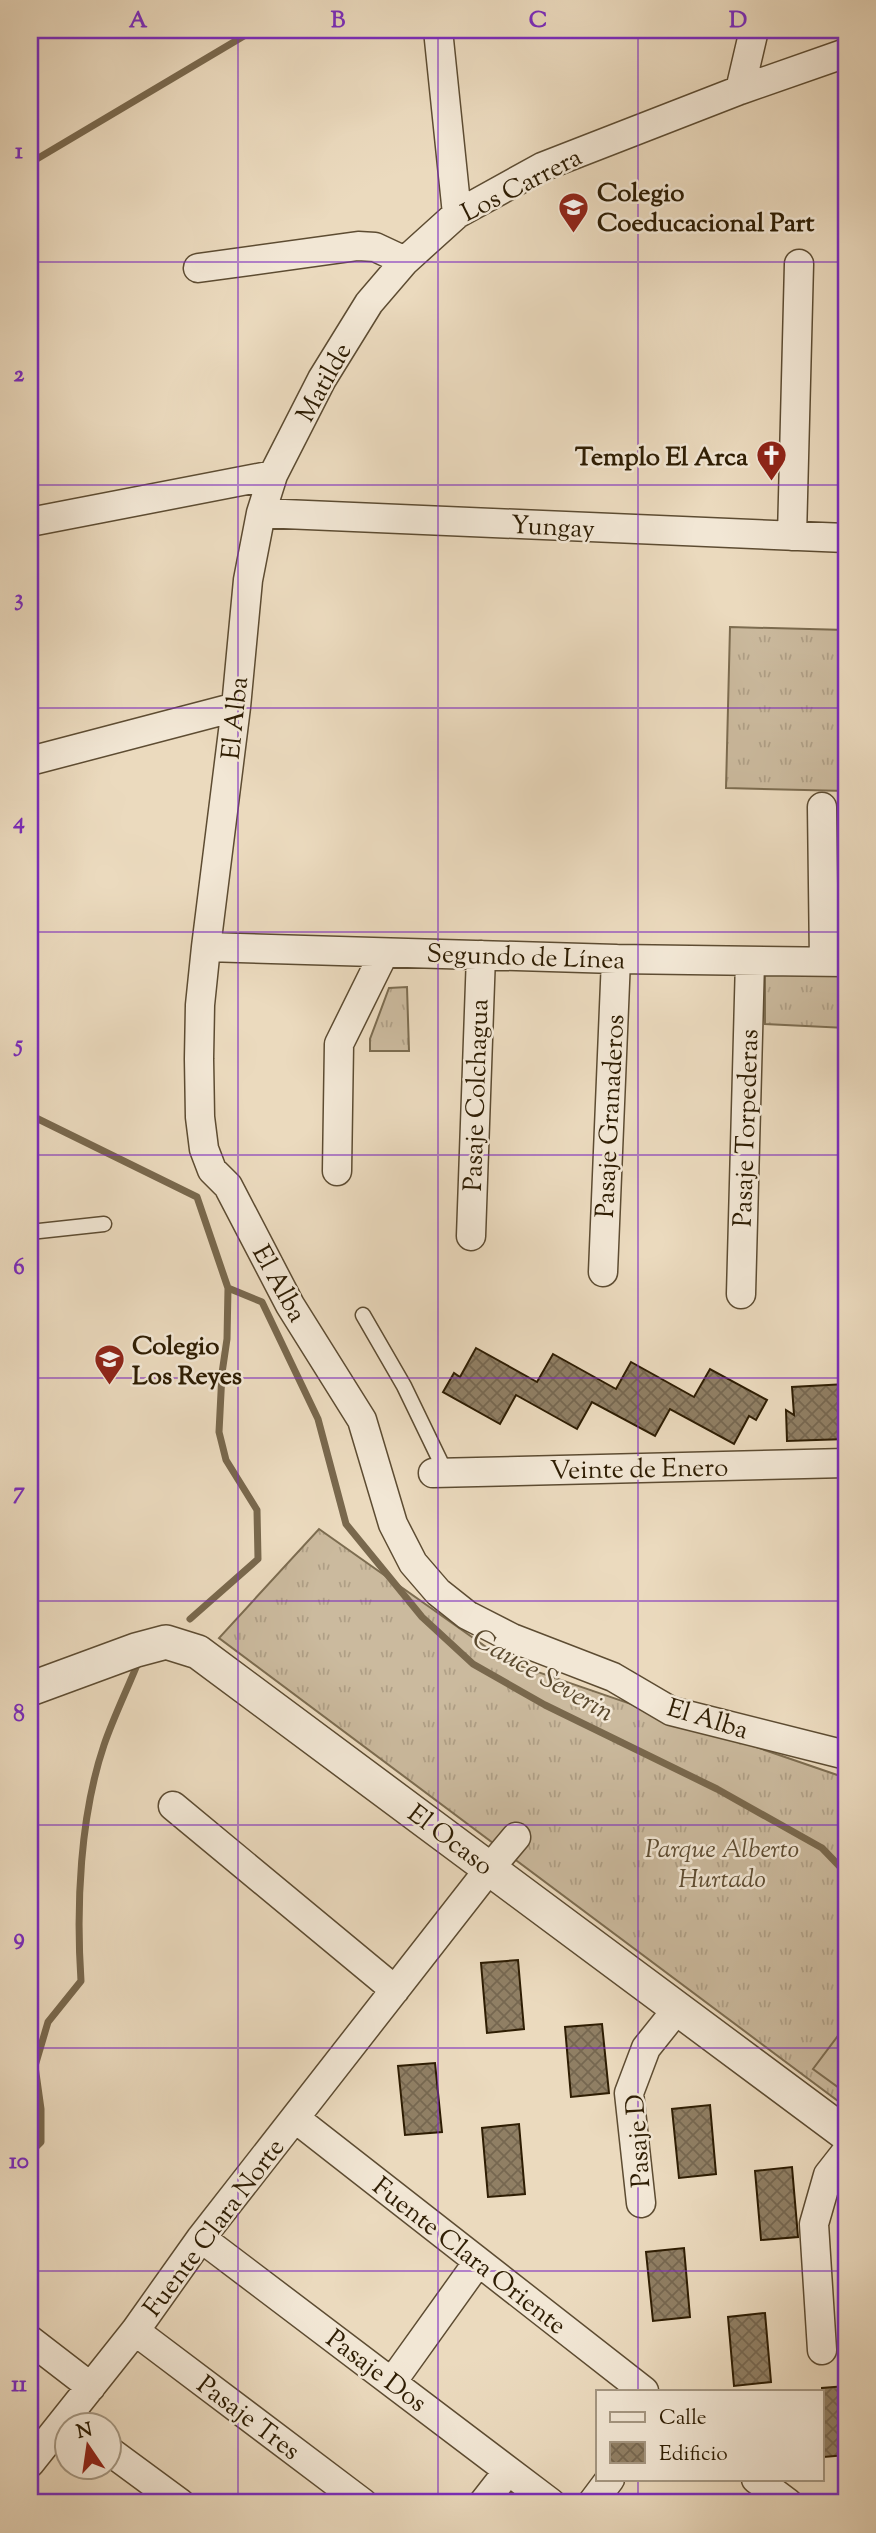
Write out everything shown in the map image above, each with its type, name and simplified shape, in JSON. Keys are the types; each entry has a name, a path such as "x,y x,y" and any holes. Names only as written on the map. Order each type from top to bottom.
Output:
{"street":[{"path":"438,30 457,214"},
{"path":"740,90 754,30"},
{"name":"Los Carrera","path":"405,261 457,214 542,167 846,52"},
{"path":"198,268 358,246 376,247 405,261"},
{"name":"Matilde","path":"261,513 273,474 329,368 369,303 405,261"},
{"path":"792,536 799,264"},
{"path":"30,522 273,474"},
{"name":"Yungay","path":"261,513 846,538"},
{"name":"El Alba","path":"261,513 248,580 236,707 200,1005 200,1117 204,1149 212,1170 228,1186 290,1305 362,1420 393,1524 413,1563 438,1592 467,1615 512,1638 613,1677 671,1711 846,1755"},
{"path":"30,761 236,707"},
{"path":"822,807 835,962"},
{"name":"Segundo de Línea","path":"206,947 616,959 835,962"},
{"path":"337,1171 339,1044 384,953"},
{"name":"Pasaje Colchagua","path":"471,1236 481,955"},
{"name":"Pasaje Granaderos","path":"603,1272 616,959"},
{"name":"Pasaje Torpederas","path":"741,1294 750,961"},
{"name":"Veinte de Enero","path":"439,1473 846,1463"},
{"name":"El Ocaso","path":"30,1689 126,1653 166,1642 198,1652 846,2133"},
{"path":"173,1806 395,1990"},
{"name":"Fuente Clara Norte","path":"77,2410 90,2388 135,2331 201,2238 516,1837"},
{"name":"Pasaje D","path":"641,2203 629,2093 646,2048 678,2008"},
{"name":"Fuente Clara Oriente","path":"296,2119 643,2390"},
{"path":"821,2350 814,2224 828,2175 846,2151"},
{"name":"Pasaje Dos","path":"201,2238 551,2503"},
{"path":"392,2382 478,2262"},
{"name":"Pasaje Tres","path":"135,2331 363,2503"},
{"path":"30,2340 90,2388"},
{"name":"Fuente Clara Norte","path":"30,2463 52,2440"},
{"path":"122,2460 180,2503"},
{"path":"483,2503 508,2471"},
{"path":"592,2503 609,2480"},
{"path":"758,2480 788,2503"}],"lane":[{"path":"30,1232 104,1224"},
{"path":"363,1315 404,1387 439,1473"}],"green space":[{"path":"730,627 846,630 846,791 726,788"},
{"path":"765,972 846,975 846,1028 765,1024"},
{"path":"407,987 409,1051 370,1051 370,1039 389,988"},
{"name":"Parque Alberto Hurtado","path":"319,1529 506,1661 846,1778 846,2107 219,1638"},
{"path":"846,2025 846,2093 813,2069"}],"building":[{"path":"476,1348 537,1382 553,1354 616,1389 631,1362 694,1397 710,1369 767,1400 756,1420 749,1416 734,1444 670,1409 655,1436 592,1402 577,1429 516,1395 500,1424 443,1392 454,1373 460,1377"},
{"path":"846,1384 846,1439 787,1441 786,1410 794,1415 792,1387"},
{"path":"518,1960 524,2029 487,2033 481,1963"},
{"path":"602,2024 609,2093 571,2097 565,2027"},
{"path":"435,2063 442,2132 405,2135 398,2066"},
{"path":"710,2105 716,2174 679,2178 672,2109"},
{"path":"519,2124 525,2194 488,2197 482,2128"},
{"path":"792,2167 798,2237 761,2240 755,2171"},
{"path":"684,2248 690,2317 653,2321 646,2252"},
{"path":"765,2313 771,2382 734,2386 728,2317"},
{"path":"846,2386 846,2455 824,2457 822,2388"}],"waterway":[{"path":"30,163 254,30"},
{"path":"30,1115 197,1197 228,1288 227,1339 219,1432 226,1460 257,1510 258,1559 190,1619"},
{"name":"Cauce Severin","path":"228,1288 262,1302 318,1419 346,1524 422,1617 473,1664 545,1705 717,1789 822,1848 846,1873"},
{"path":"30,2153 41,2142 41,2109 35,2066 48,2022 81,1981 79,1922 82,1862 96,1772 108,1734 139,1660"}],"place":[{"name":"Colegio Coeducacional Part","path":"574,234"},
{"name":"Templo El Arca","path":"771,483"},
{"name":"Colegio Los Reyes","path":"109,1387"}]}
